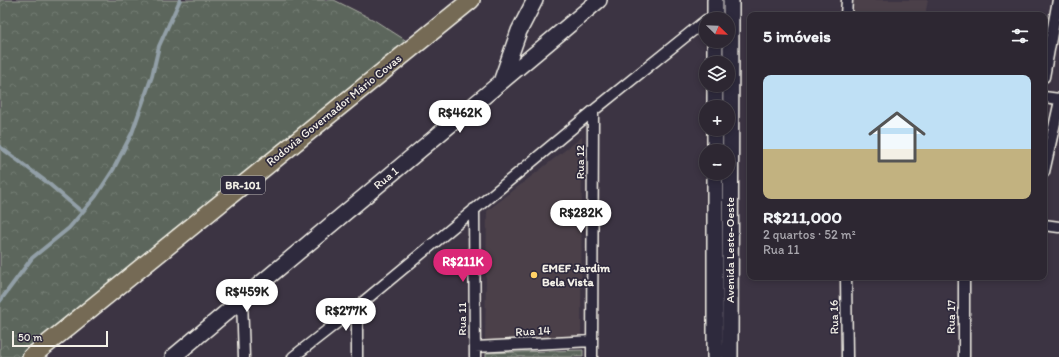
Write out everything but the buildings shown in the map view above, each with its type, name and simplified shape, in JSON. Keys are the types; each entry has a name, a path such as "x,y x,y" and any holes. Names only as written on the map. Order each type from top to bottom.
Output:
{"main road":[{"name":"Rodovia Governador Mário Covas","path":"31,357 470,0"},
{"path":"455,12 476,0"}],"street":[{"path":"500,83 519,31 535,0"},
{"name":"Rua 1","path":"173,357 599,0"},
{"path":"846,12 847,0"},
{"path":"1047,60 1058,0"},
{"path":"717,12 731,6"},
{"name":"Avenida Leste-Oeste","path":"730,357 731,6"},
{"path":"293,357 357,307 699,25"},
{"path":"1047,97 1059,99"},
{"path":"1047,159 1059,105"},
{"name":"Rua 12","path":"592,357 593,111"},
{"name":"Avenida Leste-Oeste","path":"715,180 715,357"},
{"name":"Rua 11","path":"474,209 475,352"},
{"path":"1047,225 1059,227"},
{"name":"Rua 16","path":"846,280 847,357"},
{"name":"Rua 17","path":"964,280 964,357"},
{"path":"242,299 244,357"},
{"path":"357,307 357,357"},
{"name":"Rua 14","path":"475,352 592,341"}],"shaded area":[{"path":"851,0 928,0 926,12 850,12"},
{"name":"EMEF Jardim Bela Vista","path":"582,137 581,340 485,345 487,211"}],"green space":[{"path":"0,0 334,0 374,20 413,45 29,357 0,357"},
{"path":"583,350 583,357 486,357 486,353"}],"waterway":[{"path":"0,301 32,258 69,228 96,196 113,170 132,133 152,76 159,46 180,0"},
{"path":"0,147 48,183 82,212"}],"place":[{"name":"EMEF Jardim Bela Vista","path":"534,275"}]}
